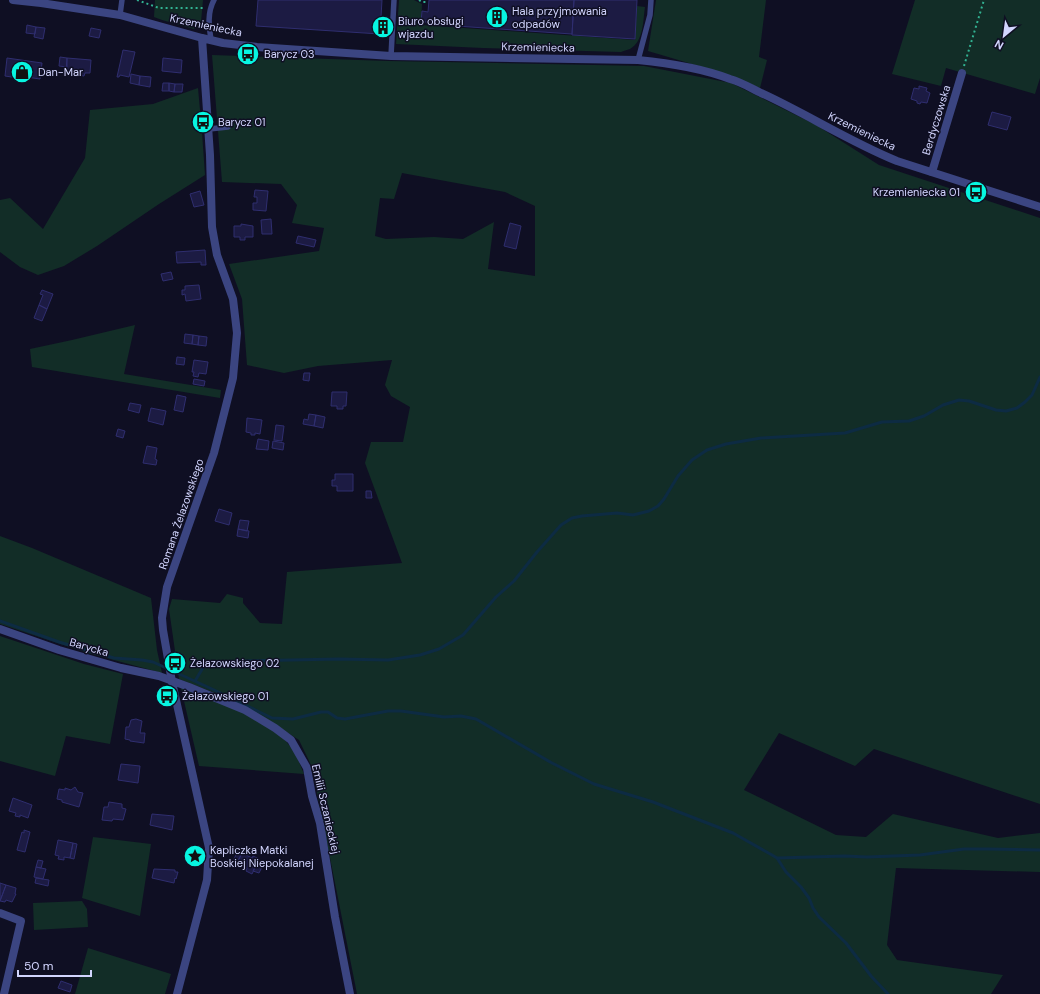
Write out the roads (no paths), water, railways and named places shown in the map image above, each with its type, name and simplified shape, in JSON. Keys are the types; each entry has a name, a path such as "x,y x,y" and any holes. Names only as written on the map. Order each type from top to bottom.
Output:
{"street":[{"name":"Krzemieniecka","path":"13,0 120,15 202,38 257,47 391,56 638,60 661,62 687,67 731,79 784,104 835,132 877,152 932,172 1040,206"},
{"name":"Romana Żelazowskiego","path":"177,994 207,880 209,848 172,679 162,618 167,587 214,453 233,378 237,333 233,299 217,255 212,227 210,155 202,38"},
{"name":"Berdyczowska","path":"932,172 962,73"},
{"name":"Barycka","path":"0,629 59,650 121,668 172,679"},
{"name":"Emilii Sczanieckiej","path":"172,679 245,710 275,728 291,740 308,768 312,796 320,823 335,917 350,994"},
{"path":"0,913 21,921 3,991"}],"lane":[{"path":"120,15 122,0"},
{"path":"211,40 209,21 210,8 214,0"},
{"path":"391,56 394,0"},
{"path":"638,60 650,15 651,0"},
{"path":"208,129 228,127"}],"waterway":[{"path":"195,681 204,666 220,663 339,659 388,660 420,655 439,649 463,635 496,597 514,581 561,525 572,518 582,516 617,513 633,515 649,511 658,506 664,499 678,476 692,460 707,450 726,444 761,438 845,433 882,422 909,421 924,416 943,405 959,400 969,401 996,410 1006,411 1017,408 1025,402 1032,395 1040,377"},
{"path":"0,621 59,642 114,658 153,662 272,718 293,719 321,712 328,712 337,718 345,719 388,711 401,711 444,717 461,716 476,719 552,763 594,784 653,802 733,833 777,858 786,872 801,887 809,898 819,917 846,943 871,976 888,994"},
{"path":"777,858 920,855 964,849 1040,850"}],"place":[{"name":"Hala przyjmowania odpadów","path":"497,17"},
{"name":"Biuro obsługi wjazdu","path":"383,27"},
{"name":"Barycz 03","path":"248,54"},
{"name":"Dan-Mar","path":"22,72"},
{"name":"Barycz 01","path":"203,122"},
{"name":"Krzemieniecka 01","path":"976,192"},
{"name":"Żelazowskiego 02","path":"175,663"},
{"name":"Żelazowskiego 01","path":"167,696"},
{"name":"Kapliczka Matki Boskiej Niepokalanej","path":"195,856"}]}
